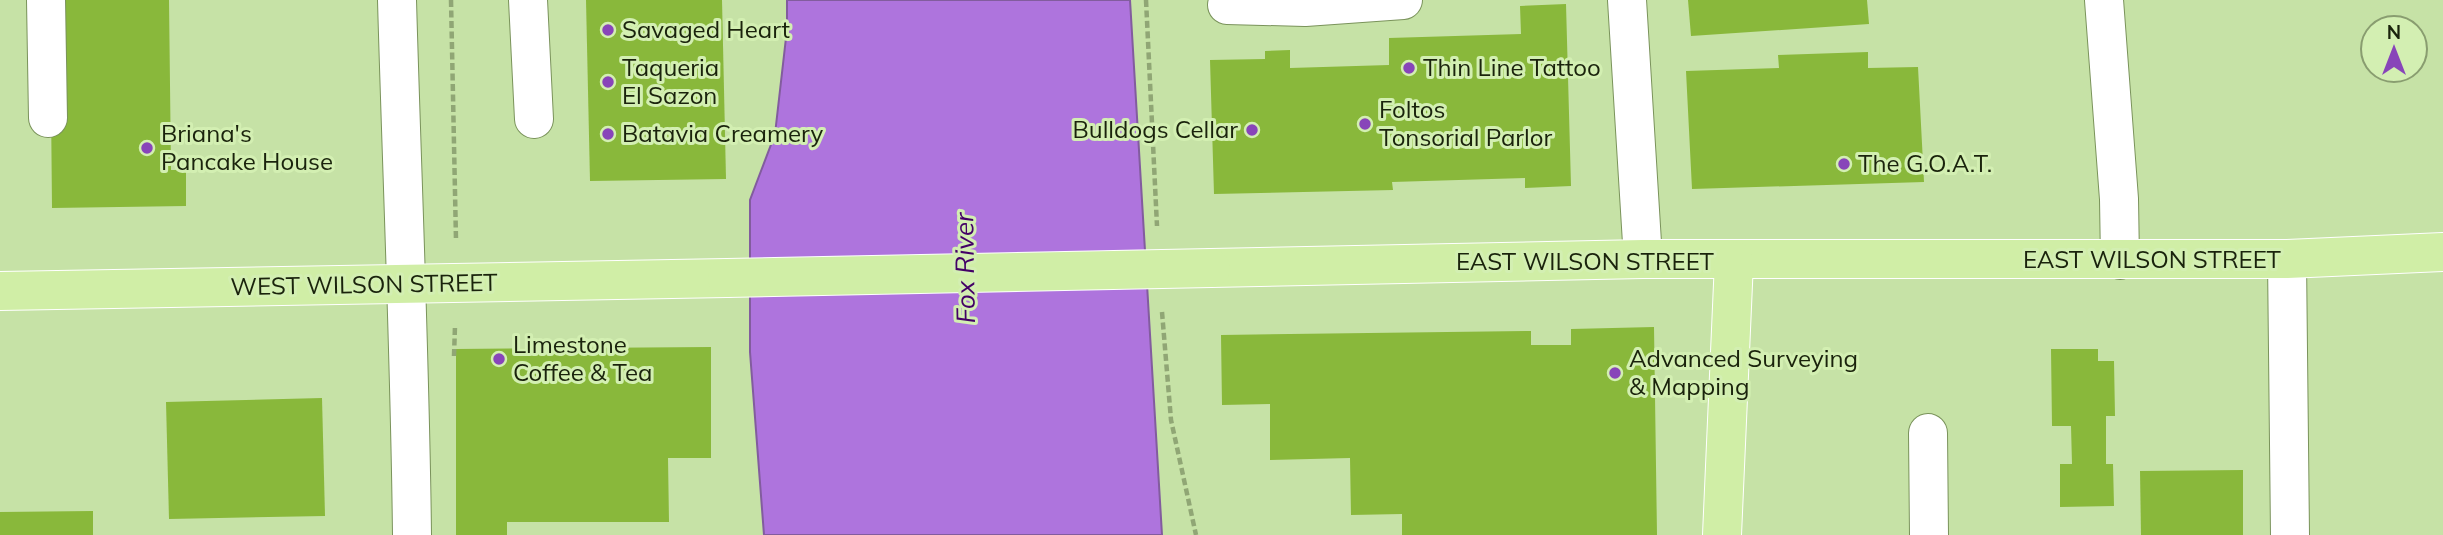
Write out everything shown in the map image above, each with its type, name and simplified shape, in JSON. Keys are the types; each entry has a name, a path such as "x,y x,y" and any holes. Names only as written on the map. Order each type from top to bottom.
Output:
{"main road":[{"name":"EAST WILSON STREET","path":"727,278 1643,259 2287,259 2443,252"},
{"path":"1722,535 1734,261"},
{"name":"WEST WILSON STREET","path":"0,291 727,278"}],"street":[{"path":"46,0 48,118"},
{"path":"397,0 410,347 412,535"},
{"path":"528,0 534,119"},
{"path":"1227,5 1305,7 1402,0"},
{"path":"1627,0 1643,259"},
{"path":"2104,0 2119,199 2120,260"},
{"path":"2287,259 2290,535"},
{"path":"1928,433 1929,535"}],"water":[{"name":"Fox River","path":"787,0 1130,0 1162,535 764,535 750,352 750,200 775,134 787,29"}],"building":[{"path":"50,0 169,0 171,170 186,170 186,206 52,208"},
{"path":"586,0 722,0 726,179 590,181"},
{"path":"1688,0 1867,0 1869,24 1691,36"},
{"path":"1566,4 1571,186 1525,188 1525,178 1392,182 1393,190 1214,194 1210,60 1265,59 1265,51 1290,50 1290,68 1389,65 1389,38 1521,34 1520,6"},
{"path":"1868,52 1868,68 1918,67 1924,182 1692,189 1686,71 1779,68 1778,55"},
{"path":"1654,327 1657,535 1402,535 1402,514 1351,515 1350,458 1270,460 1270,404 1222,405 1221,335 1531,331 1531,345 1571,345 1571,329"},
{"path":"711,347 711,458 668,458 669,522 507,522 507,535 456,535 456,349"},
{"path":"2051,349 2098,349 2098,361 2114,361 2115,416 2106,416 2106,464 2113,464 2114,506 2060,507 2060,464 2072,464 2071,426 2052,426"},
{"path":"322,398 325,516 169,519 166,402"},
{"path":"2243,470 2243,535 2141,535 2140,471"},
{"path":"93,511 93,535 0,535 0,512"}],"place":[{"name":"Savaged Heart","path":"608,30"},
{"name":"Thin Line Tattoo","path":"1409,68"},
{"name":"Taqueria El Sazon","path":"608,82"},
{"name":"Foltos Tonsorial Parlor","path":"1365,124"},
{"name":"Bulldogs Cellar","path":"1252,130"},
{"name":"Batavia Creamery","path":"608,134"},
{"name":"Briana's Pancake House","path":"147,148"},
{"name":"The G.O.A.T.","path":"1844,164"},
{"name":"Limestone Coffee & Tea","path":"499,359"},
{"name":"Advanced Surveying & Mapping","path":"1615,373"}]}
